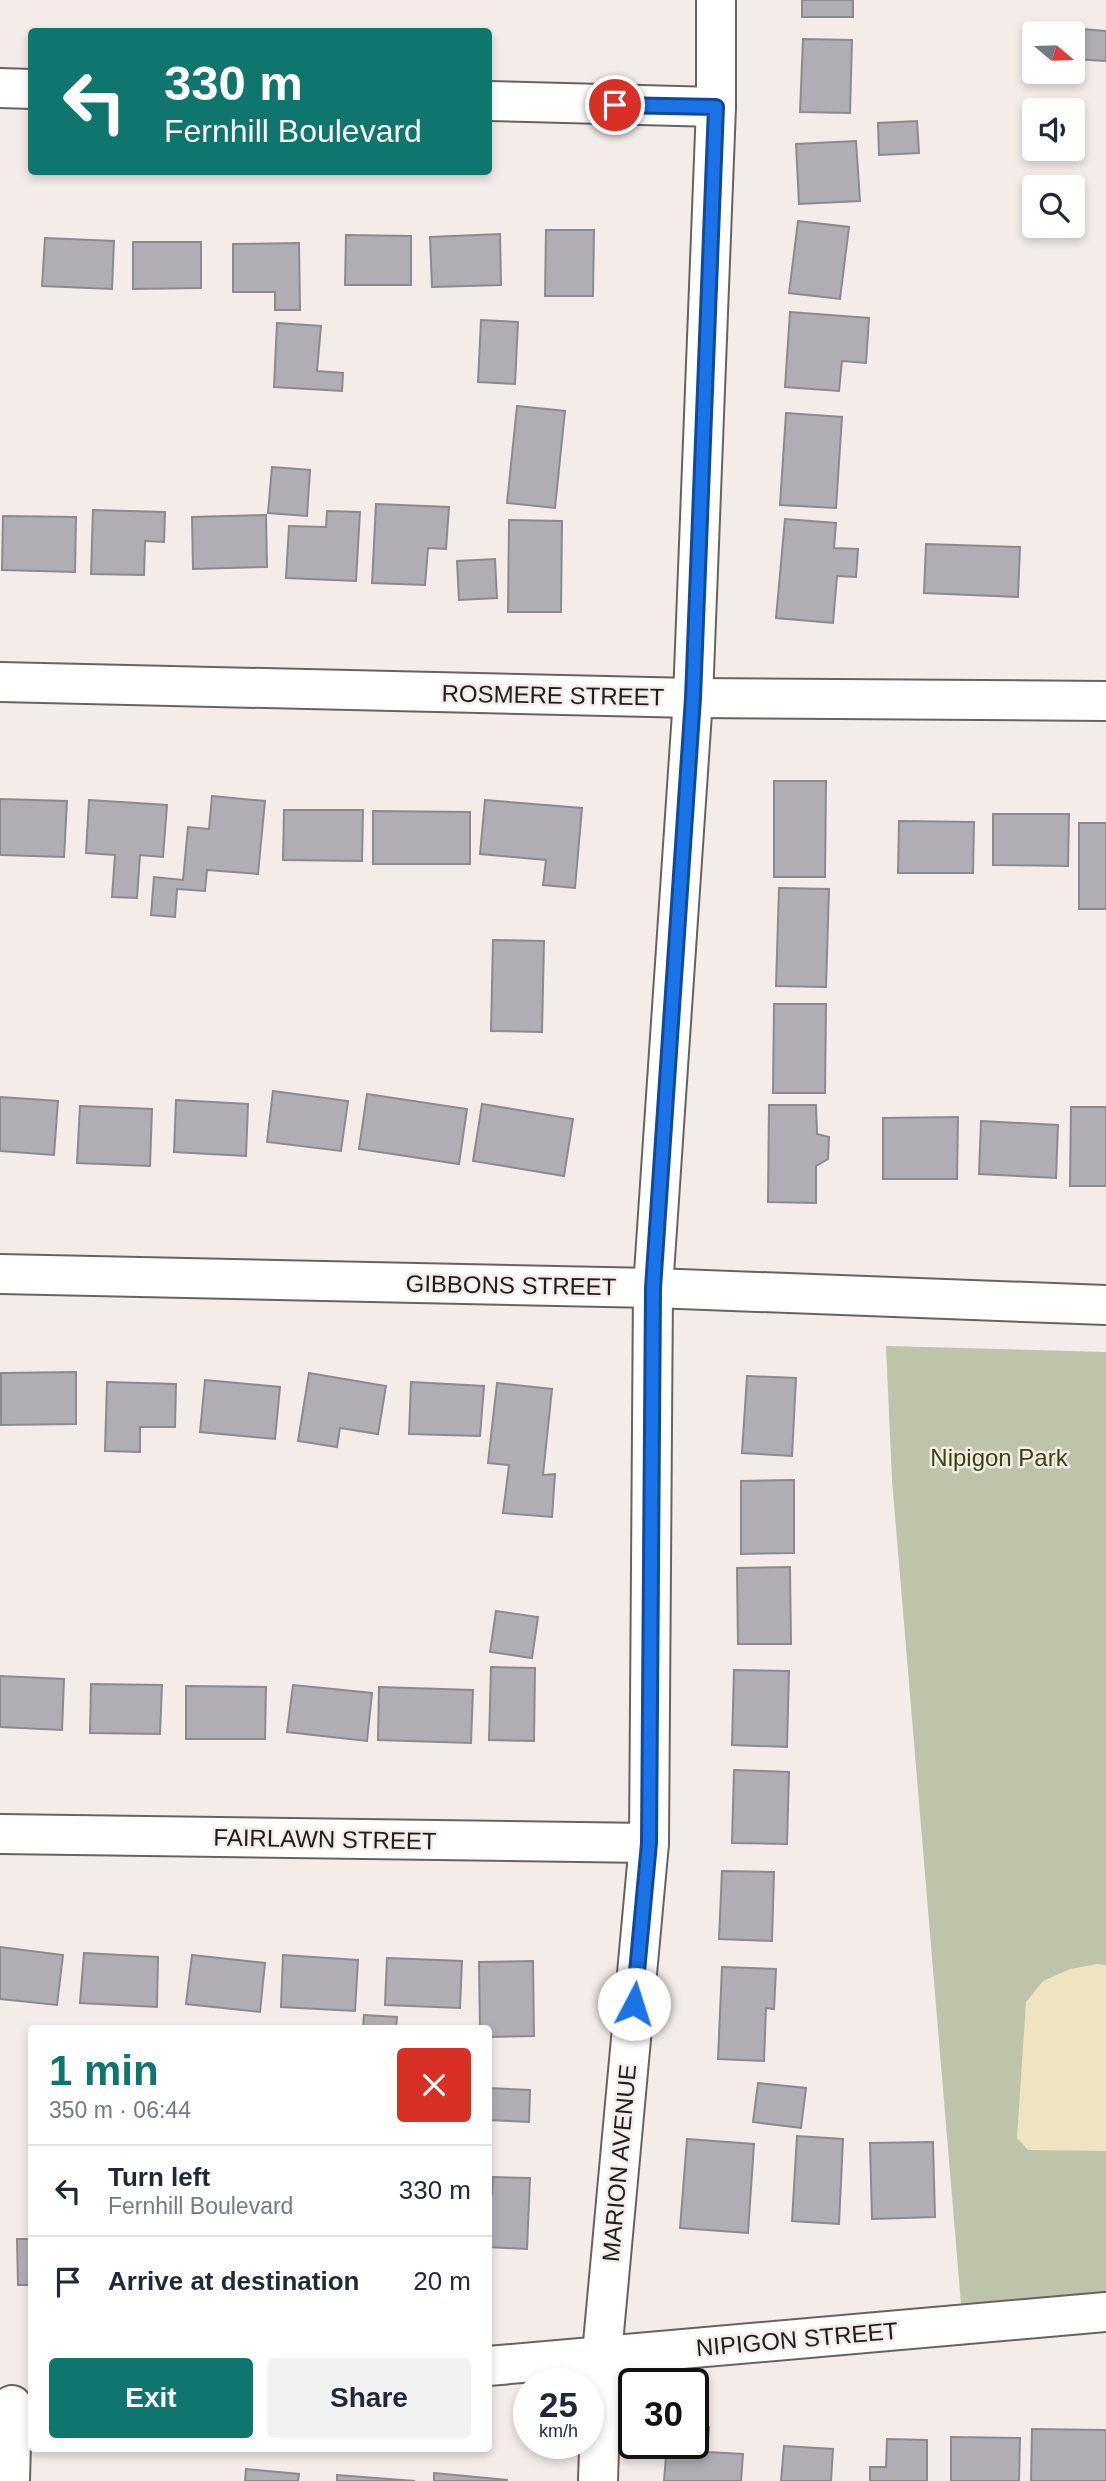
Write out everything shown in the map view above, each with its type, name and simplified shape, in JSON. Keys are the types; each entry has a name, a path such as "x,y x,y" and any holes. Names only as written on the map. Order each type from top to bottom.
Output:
{"street":[{"name":"MARION AVENUE","path":"598,2481 602,2354 649,1843 653,1288 693,698 716,107 716,0"},
{"path":"0,88 28,89"},
{"path":"492,101 716,107"},
{"name":"ROSMERE STREET","path":"0,682 693,698 1106,701"},
{"name":"GIBBONS STREET","path":"0,1274 653,1288 1106,1305"},
{"name":"FAIRLAWN STREET","path":"0,1834 649,1843"},
{"name":"NIPIGON STREET","path":"492,2365 1106,2312"},
{"path":"9,2481 14,2404"}],"green space":[{"name":"Nipigon Park","path":"886,1346 1106,1352 1106,2292 961,2304 892,1480"}],"sand":[{"path":"1106,1965 1106,2151 1028,2150 1017,2138 1026,2002 1043,1981 1070,1969"}],"building":[{"path":"802,0 853,0 853,17 802,17"},
{"path":"1085,29 1106,31 1106,61 1085,60"},
{"path":"803,39 852,40 850,113 800,112"},
{"path":"917,121 919,153 879,155 878,123"},
{"path":"856,141 860,201 799,204 796,144"},
{"path":"798,221 849,227 840,299 789,293"},
{"path":"546,230 594,230 593,296 545,296"},
{"path":"500,234 501,285 432,287 430,237"},
{"path":"346,235 411,236 411,285 345,285"},
{"path":"45,238 114,241 112,289 42,286"},
{"path":"133,242 201,242 201,288 133,289"},
{"path":"299,243 300,310 275,310 275,292 233,292 233,244"},
{"path":"790,312 869,318 866,363 842,361 839,391 785,387"},
{"path":"481,320 518,322 515,384 478,382"},
{"path":"277,323 321,326 317,371 343,373 342,391 274,387"},
{"path":"517,406 565,411 555,508 507,503"},
{"path":"786,413 842,417 836,508 780,505"},
{"path":"272,467 310,470 307,516 268,513"},
{"path":"376,504 449,507 446,549 428,548 425,585 372,583"},
{"path":"93,510 165,512 164,542 145,541 144,575 91,574"},
{"path":"327,511 360,512 356,581 286,578 289,526 326,527"},
{"path":"266,515 267,567 193,569 192,517"},
{"path":"3,516 76,517 75,572 2,570"},
{"path":"785,519 836,523 834,548 858,549 856,577 837,576 833,623 776,618"},
{"path":"509,520 562,521 561,612 508,612"},
{"path":"926,544 1020,547 1018,597 924,593"},
{"path":"495,559 497,598 459,600 457,561"},
{"path":"774,781 826,781 825,877 774,877"},
{"path":"212,796 265,801 258,874 207,870 205,891 177,889 175,917 151,915 154,877 183,880 188,827 209,829"},
{"path":"0,799 67,801 64,857 0,855"},
{"path":"89,800 167,805 163,857 140,855 137,898 112,897 115,855 86,853"},
{"path":"485,800 582,808 575,888 543,885 546,860 480,854"},
{"path":"284,810 363,810 362,861 283,860"},
{"path":"373,811 470,812 470,864 373,864"},
{"path":"993,814 1069,814 1068,866 993,865"},
{"path":"899,821 974,822 973,873 898,873"},
{"path":"1079,823 1106,823 1106,909 1079,909"},
{"path":"779,888 829,889 826,987 776,986"},
{"path":"493,940 544,941 542,1032 491,1031"},
{"path":"774,1004 826,1004 825,1093 773,1093"},
{"path":"273,1091 348,1101 341,1151 267,1142"},
{"path":"367,1094 467,1109 459,1164 359,1149"},
{"path":"0,1097 58,1101 54,1155 0,1151"},
{"path":"176,1100 248,1104 246,1156 174,1152"},
{"path":"482,1104 573,1119 564,1176 473,1161"},
{"path":"769,1105 816,1105 817,1134 829,1137 828,1159 816,1166 816,1203 768,1202"},
{"path":"80,1106 152,1109 150,1166 77,1163"},
{"path":"1071,1107 1106,1107 1106,1186 1070,1186"},
{"path":"958,1117 957,1179 883,1179 883,1118"},
{"path":"981,1121 1058,1125 1056,1178 979,1174"},
{"path":"76,1372 76,1424 1,1425 1,1373"},
{"path":"309,1373 386,1386 378,1434 340,1428 337,1447 298,1441"},
{"path":"747,1376 796,1378 792,1456 742,1453"},
{"path":"205,1380 280,1387 275,1439 200,1432"},
{"path":"107,1382 176,1384 175,1427 140,1427 140,1452 105,1451"},
{"path":"411,1382 484,1386 480,1436 409,1434"},
{"path":"497,1383 552,1389 543,1475 555,1474 552,1517 503,1513 509,1465 488,1463"},
{"path":"794,1480 794,1553 741,1554 741,1481"},
{"path":"790,1567 791,1644 738,1644 737,1568"},
{"path":"496,1611 538,1617 532,1658 490,1652"},
{"path":"491,1667 535,1668 534,1741 489,1740"},
{"path":"734,1670 789,1671 787,1747 732,1745"},
{"path":"0,1676 64,1679 62,1730 0,1727"},
{"path":"91,1684 162,1685 160,1734 90,1733"},
{"path":"293,1685 372,1693 367,1741 287,1732"},
{"path":"186,1686 266,1687 265,1739 186,1739"},
{"path":"379,1687 473,1690 471,1743 378,1740"},
{"path":"734,1770 789,1772 787,1844 732,1843"},
{"path":"722,1871 774,1872 772,1941 719,1939"},
{"path":"0,1947 63,1955 57,2005 0,1999"},
{"path":"84,1953 158,1957 157,2007 80,2003"},
{"path":"192,1955 265,1963 260,2012 186,2004"},
{"path":"283,1955 358,1960 355,2011 281,2007"},
{"path":"387,1958 462,1961 460,2008 385,2005"},
{"path":"533,1961 534,2036 492,2037 492,2025 480,2025 479,1962"},
{"path":"722,1967 776,1969 774,2009 766,2008 764,2061 718,2059"},
{"path":"364,2015 397,2017 396,2025 363,2025"},
{"path":"758,2083 806,2088 801,2128 753,2122"},
{"path":"492,2088 530,2090 529,2122 492,2120"},
{"path":"797,2136 843,2139 839,2224 792,2221"},
{"path":"687,2139 754,2144 748,2233 680,2228"},
{"path":"933,2142 935,2217 872,2219 870,2143"},
{"path":"493,2177 530,2178 527,2249 492,2247"},
{"path":"17,2239 28,2239 28,2285 18,2285"},
{"path":"1032,2429 1106,2430 1106,2481 1031,2481"},
{"path":"951,2437 1020,2438 1019,2481 951,2481"},
{"path":"887,2439 927,2440 927,2481 870,2481 870,2467 886,2467"},
{"path":"784,2446 833,2449 831,2481 781,2481"},
{"path":"709,2452 743,2454 741,2481 664,2481 666,2459 709,2459"},
{"path":"246,2469 299,2474 298,2481 245,2481"},
{"path":"434,2473 507,2480 507,2481 434,2481"},
{"path":"337,2475 415,2481 337,2481"}],"route":[{"path":"615,105 716,107 693,698 653,1288 649,1843 634,2004"}]}
